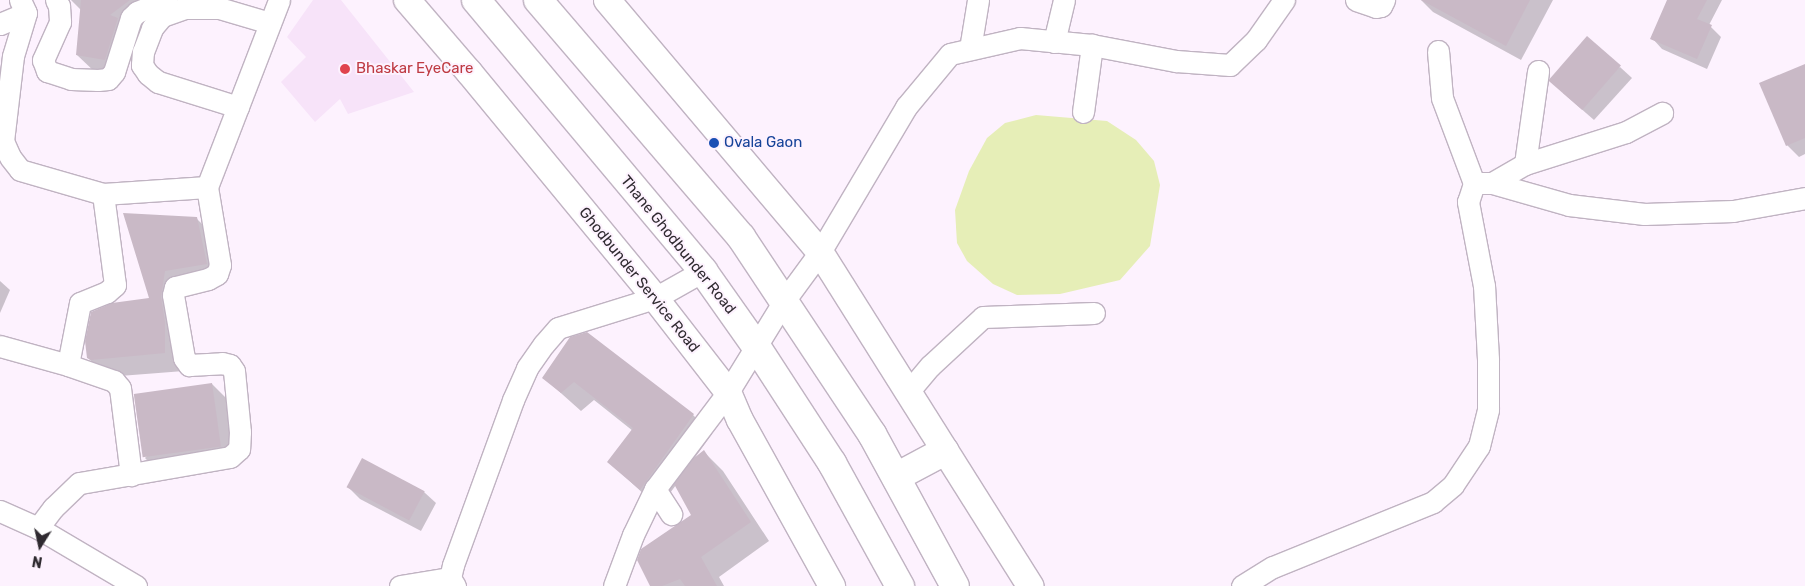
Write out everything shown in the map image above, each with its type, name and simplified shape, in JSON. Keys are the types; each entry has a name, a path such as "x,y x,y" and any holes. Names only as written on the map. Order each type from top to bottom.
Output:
{"main road":[{"name":"Thane Ghodbunder Road","path":"476,0 703,271 756,346 832,463 900,586"},
{"path":"538,0 741,237 872,434 955,586"},
{"path":"896,477 945,452"}],"street":[{"path":"56,0 60,6 60,22 43,60 47,71 71,79 98,80 108,79 114,72 131,18 137,12 167,0"},
{"path":"38,528 54,508 79,483 230,457 239,449 240,432 234,371 230,365 222,363 189,365 184,358 173,296 175,286 208,279 217,274 220,265 207,187 280,0"},
{"name":"Ghodbunder Service Road","path":"407,0 476,80 655,298 728,392 740,420 832,586"},
{"path":"607,0 820,252 1030,586"},
{"path":"970,50 978,0"},
{"path":"1054,42 1064,0"},
{"path":"614,586 633,535 655,489 728,392 784,301 820,252 906,107 950,54 1020,38 1092,45 1176,61 1230,65 1256,40 1284,0"},
{"path":"1356,0 1376,7 1380,6 1384,0"},
{"path":"0,24 23,7"},
{"path":"23,7 13,56 3,141 10,157 20,170 103,194 207,187"},
{"path":"238,107 158,82 148,74 142,65 152,28 162,16 185,8 219,8 270,22"},
{"path":"1083,112 1092,45"},
{"path":"1438,52 1442,98 1483,183"},
{"path":"1525,164 1538,70"},
{"path":"1242,586 1273,567 1433,502 1454,485 1479,446 1488,409 1488,359 1484,286 1468,202 1483,183 1525,164 1626,132 1662,114"},
{"path":"1483,183 1570,205 1644,214 1733,211 1805,198"},
{"path":"68,366 80,303 107,292 115,285 103,194"},
{"path":"400,586 452,582 513,400 533,360 558,328 655,298 703,271"},
{"path":"908,392 930,366 971,325 983,317 1094,314"},
{"path":"0,346 114,381 120,388 131,475"},
{"path":"655,489 671,514"},
{"path":"0,511 38,528 136,586"}],"shaded area":[{"name":"Bhaskar EyeCare","path":"313,0 341,0 414,92 348,114 340,99 315,122 281,82 306,57 287,37"}],"green space":[{"path":"1036,115 1107,121 1136,140 1154,161 1160,185 1150,246 1120,280 1060,294 1017,295 993,284 967,261 957,243 955,210 969,171 987,138 1005,123"}],"building":[{"path":"81,0 130,0 110,15 118,18 105,60 76,55"},
{"path":"1421,0 1530,0 1506,46"},
{"path":"1667,0 1707,0 1697,19 1712,25 1697,59 1650,39"},
{"path":"1587,36 1621,66 1582,110 1548,81"},
{"path":"1805,64 1805,138 1786,146 1759,83"},
{"path":"123,213 197,217 207,264 165,271 161,297 165,322 165,353 91,360 87,358 85,341 91,312 112,303 149,298"},
{"path":"587,332 694,414 640,490 607,462 633,428 574,382 561,393 542,378 570,337"},
{"path":"212,383 221,446 143,457 134,394"},
{"path":"704,450 751,522 701,557 717,586 685,586 680,579 662,586 650,586 637,560 641,549 691,515 674,484 694,458"},
{"path":"362,458 425,491 409,520 347,487"}],"place":[{"name":"Bhaskar EyeCare","path":"345,69"},
{"name":"Ovala Gaon","path":"714,143"}]}
